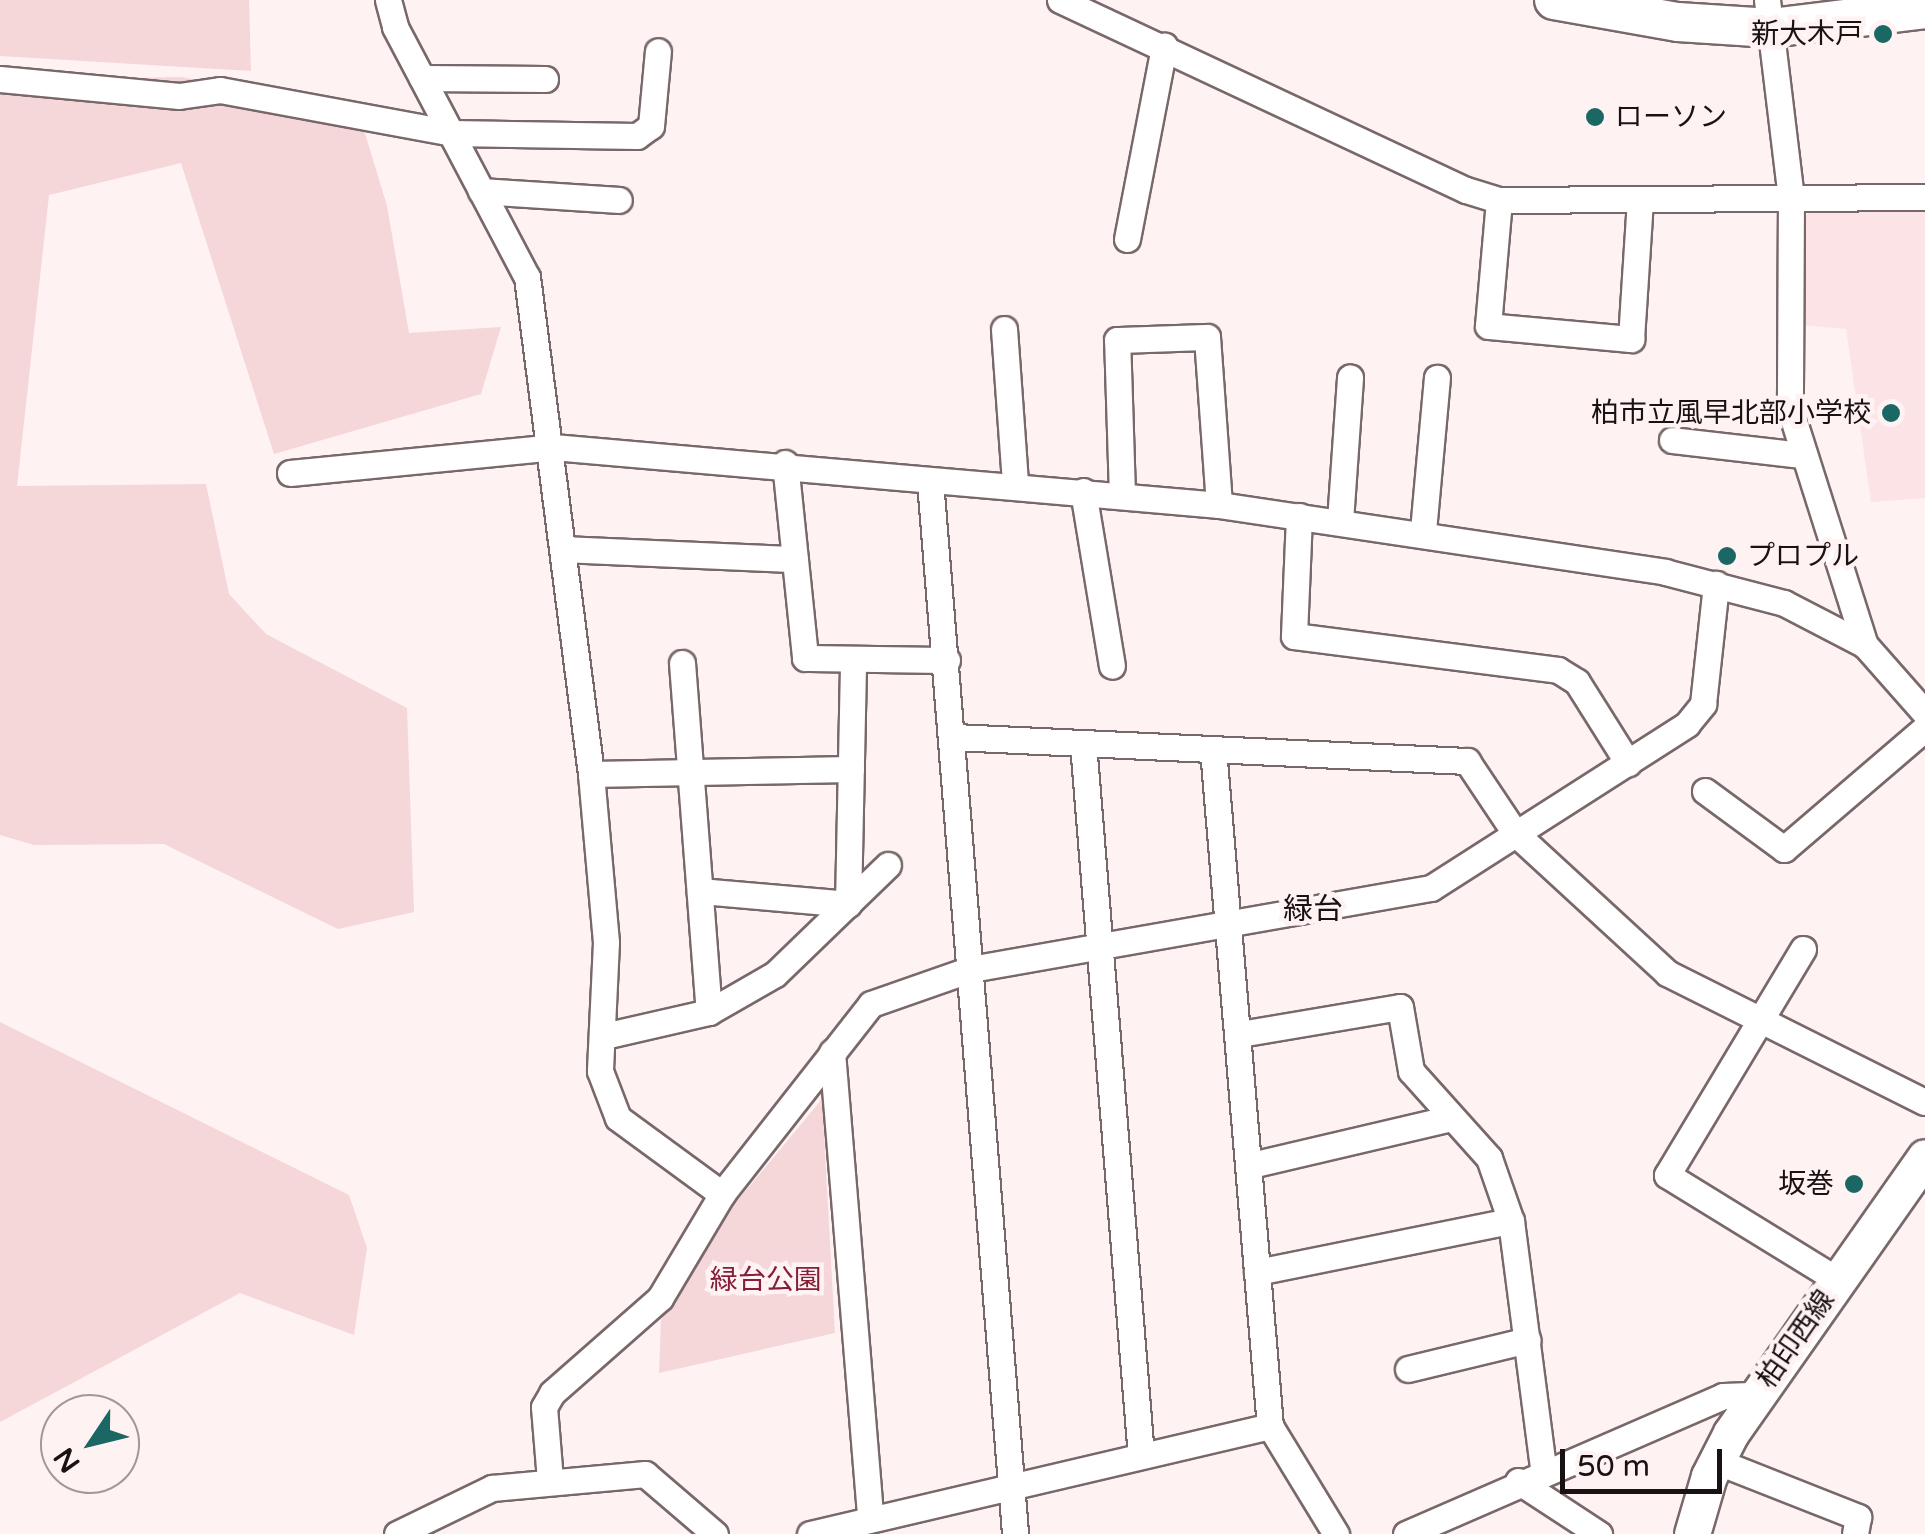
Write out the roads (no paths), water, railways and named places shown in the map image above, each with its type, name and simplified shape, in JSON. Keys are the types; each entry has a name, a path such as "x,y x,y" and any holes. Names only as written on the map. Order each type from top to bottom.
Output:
{"main road":[{"path":"1554,0 1660,19 1925,9"},
{"name":"柏印西線","path":"1692,1534 1716,1461 1757,1395 1925,1156"}],"street":[{"path":"388,0 422,78 527,277 553,446 591,774 606,942 600,1071 618,1118 722,1194"},
{"path":"1060,0 1466,190 1499,200 1925,196"},
{"path":"1769,14 1791,197 1788,370 1802,454 1865,645"},
{"path":"1127,239 1164,46"},
{"path":"0,79 179,96 220,90 451,133 637,136 651,126 658,51"},
{"path":"422,78 546,79"},
{"path":"482,191 619,200"},
{"path":"1499,200 1488,326 1631,339 1640,200"},
{"path":"1004,329 1015,484"},
{"path":"1122,495 1117,340 1208,337 1219,505"},
{"path":"1340,521 1350,378"},
{"path":"1423,531 1437,378"},
{"path":"1672,440 1802,454"},
{"path":"290,473 553,446 785,463 930,481 1015,484 1423,531 1716,584 1784,603 1865,645 1925,713"},
{"path":"785,463 804,658 947,660"},
{"path":"930,481 954,737 1016,1534"},
{"path":"1084,491 1112,666"},
{"path":"1299,516 1294,636 1558,670 1577,682 1628,763"},
{"path":"563,549 794,559"},
{"path":"550,1480 544,1408 552,1393 660,1298 722,1194 871,1004 971,969 1432,888 1687,724 1703,704 1716,584"},
{"path":"848,904 853,658"},
{"path":"682,663 709,1012"},
{"path":"1705,791 1784,849 1925,728"},
{"path":"954,737 1467,761 1515,833 1667,973 1925,1102"},
{"path":"1083,743 1141,1456"},
{"path":"1213,750 1240,1034 1270,1426 1336,1534"},
{"path":"591,774 851,770"},
{"path":"604,1036 709,1012 774,974 888,864"},
{"path":"700,891 848,904"},
{"path":"1802,949 1763,1021 1667,1175 1838,1280"},
{"path":"1240,1034 1400,1008 1410,1070 1490,1158 1510,1221 1543,1469"},
{"path":"832,1052 870,1516"},
{"path":"1250,1165 1452,1118"},
{"path":"1257,1272 1510,1221"},
{"path":"1408,1369 1528,1340"},
{"path":"1406,1534 1543,1469 1723,1396 1757,1395"},
{"path":"810,1534 870,1516 1270,1426"},
{"path":"1716,1461 1858,1517 1855,1534"},
{"path":"398,1534 492,1488 644,1474 714,1534"},
{"path":"1518,1481 1600,1534"}],"place":[{"name":"新大木戸","path":"1883,34"},
{"name":"ローソン","path":"1595,117"},
{"name":"柏市立風早北部小学校","path":"1891,413"},
{"name":"プロプル","path":"1727,556"},
{"name":"坂巻","path":"1854,1184"}],"district":[{"name":"緑台","path":"1313,910"}],"park label":[{"name":"緑台公園","path":"766,1280"}]}
